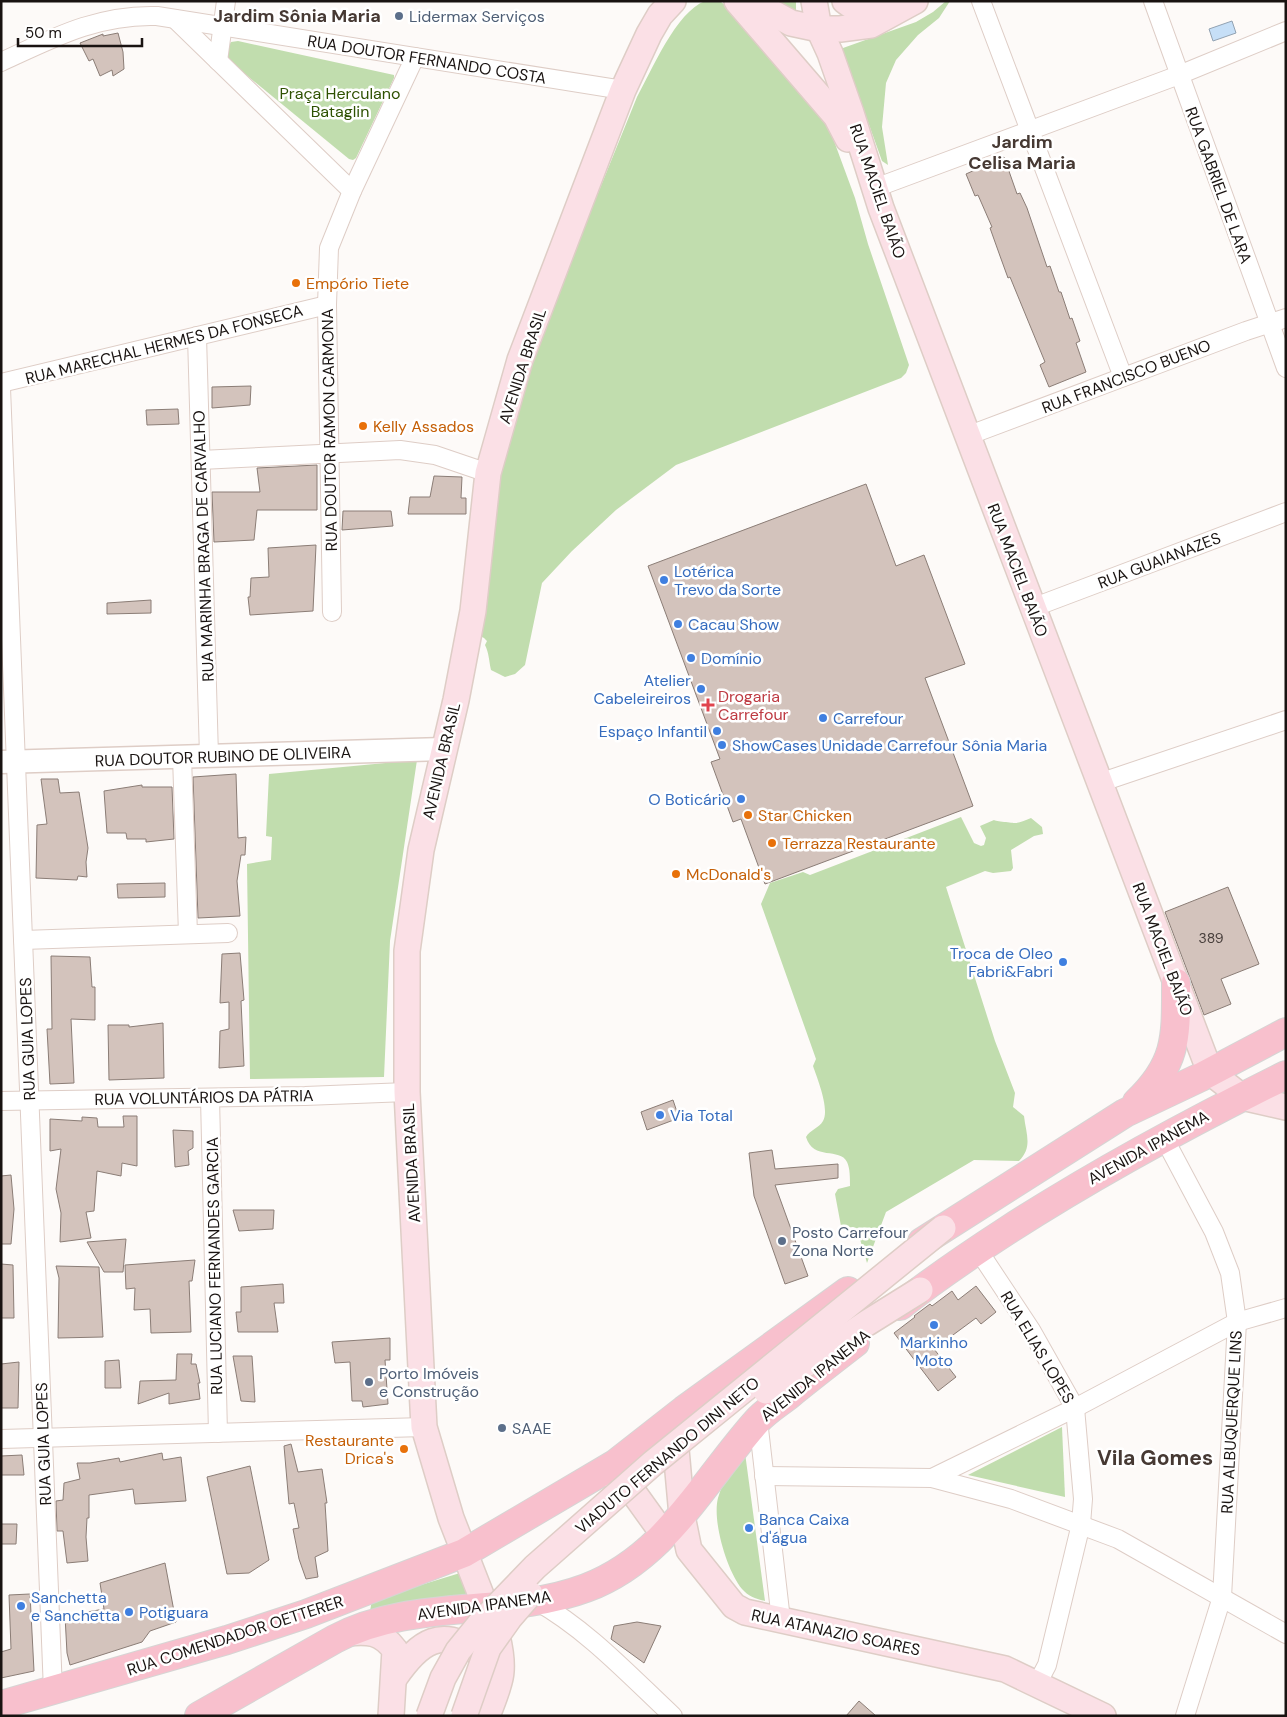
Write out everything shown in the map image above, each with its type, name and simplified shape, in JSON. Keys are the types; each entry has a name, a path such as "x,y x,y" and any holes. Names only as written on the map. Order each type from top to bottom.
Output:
{"main road":[{"name":"AVENIDA BRASIL","path":"487,1716 502,1678 502,1655 497,1636 451,1518 424,1428 407,1092 407,952 421,850 456,700 474,611 488,473 520,360 623,90 649,34 660,15 673,1"},
{"path":"737,1 836,116 875,188"},
{"path":"750,1 791,23 819,28 840,29 871,25 909,5"},
{"name":"RUA MACIEL BAIÃO","path":"814,1 819,28 830,53 875,188 1032,608 1210,1072"},
{"path":"845,1 861,10 876,12 889,12 909,5"},
{"path":"1125,1113 1149,1090 1166,1066 1174,1036 1176,983"},
{"path":"464,1553 615,1464 673,1418 862,1280 943,1228 1125,1113 1210,1072 1286,1032"},
{"path":"1210,1072 1242,1096 1286,1107"},
{"name":"AVENIDA IPANEMA","path":"199,1716 346,1633 406,1616 536,1602 586,1588 622,1570 641,1558 673,1525 758,1420 920,1290 1066,1193 1242,1096 1286,1075"},
{"name":"VIADUTO FERNANDO DINI NETO","path":"429,1716 443,1678 458,1651 479,1625 534,1567 653,1464 943,1228"},
{"name":"VIADUTO FERNANDO DINI NETO","path":"464,1716 488,1648 510,1617 585,1536 668,1466 760,1396 867,1323 920,1290"},
{"name":"RUA ATANAZIO SOARES","path":"673,1418 673,1525"},
{"name":"RUA ATANAZIO SOARES","path":"600,1473 623,1478 673,1525 689,1550 734,1606 745,1612 1005,1669 1103,1716"},
{"path":"451,1518 471,1530 499,1534"},
{"name":"RUA COMENDADOR OETTERER","path":"1,1705 227,1640 306,1614 464,1553"},
{"path":"346,1633 365,1631 374,1633 390,1643 395,1650 391,1716"},
{"path":"394,1677 421,1647 433,1641 444,1638 466,1644 480,1654 491,1670 487,1716"}],"street":[{"path":"218,61 226,1"},
{"path":"981,1 1123,377"},
{"name":"RUA GABRIEL DE LARA","path":"1153,1 1179,75 1277,321 1286,368"},
{"name":"RUA DOUTOR FERNANDO COSTA","path":"1,62 61,34 113,18 136,15 175,19 623,90"},
{"path":"175,19 352,191"},
{"path":"875,188 1031,132 1286,32"},
{"name":"RUA DOUTOR RAMON CARMONA","path":"332,612 327,305 329,248 352,191 415,57"},
{"name":"RUA MARECHAL HERMES DA FONSECA","path":"1,383 327,305"},
{"name":"RUA FRANCISCO BUENO","path":"967,436 1277,321"},
{"name":"RUA MARINHA BRAGA DE CARVALHO","path":"197,336 209,756"},
{"name":"RUA GUIA LOPES","path":"1,388 9,762 23,940 53,1691"},
{"path":"200,460 400,450 435,455 488,473"},
{"name":"RUA GUAIANAZES","path":"1032,608 1286,512"},
{"path":"1099,783 1286,720"},
{"name":"RUA DOUTOR RUBINO DE OLIVEIRA","path":"9,762 444,749"},
{"path":"182,757 188,934"},
{"path":"23,940 228,932"},
{"name":"RUA VOLUNTÁRIOS DA PÁTRIA","path":"1,1101 210,1098 407,1092"},
{"name":"RUA LUCIANO FERNANDES GARCIA","path":"210,1098 218,1433"},
{"name":"RUA ALBUQUERQUE LINS","path":"1164,1138 1214,1232 1230,1273 1236,1322 1222,1597 1185,1716"},
{"name":"RUA ELIAS LOPES","path":"978,1250 1031,1330 1076,1408 1083,1499 1081,1524 1047,1665 1037,1684"},
{"path":"932,1478 1076,1408 1236,1322 1286,1308"},
{"path":"758,1420 781,1620"},
{"path":"1,1439 424,1428"},
{"path":"764,1476 932,1478 1011,1499 1118,1539 1286,1634"},
{"path":"536,1602 558,1615 589,1639 674,1716"}],"green space":[{"path":"705,1 721,2 734,12 827,122 855,198 868,244 909,365 906,373 901,378 676,465 616,510 572,551 542,583 525,665 515,674 505,677 491,670 485,645 487,641 478,635 499,480 532,356 637,97 657,58 675,29 694,7"},
{"path":"768,1 796,1 796,11"},
{"path":"946,1 950,1 939,18 918,35 896,60 886,83 882,127 888,165 882,161 843,48 916,22 933,12"},
{"name":"Praça Herculano Bataglin","path":"238,41 394,75 356,158 353,160 349,159 228,60 227,53 231,42"},
{"path":"417,760 390,941 384,1077 250,1079 247,864 271,860 272,837 266,836 269,774"},
{"path":"961,817 974,843 981,846 984,845 986,838 980,826 994,820 1015,823 1031,818 1042,827 1043,834 1034,836 1011,850 1013,868 1011,871 993,873 985,871 946,887 995,1041 1015,1093 1013,1107 1024,1116 1027,1134 1026,1151 1019,1161 974,1160 886,1212 867,1263 857,1229 853,1227 842,1228 841,1226 835,1194 838,1189 850,1186 847,1162 839,1155 820,1152 814,1149 806,1137 823,1121 825,1116 824,1101 813,1066 816,1059 761,904 770,883 803,872 810,875"},
{"path":"1062,1427 1065,1497 968,1475"},
{"path":"745,1453 765,1601 747,1594 736,1581 722,1545 717,1519 720,1491 729,1474"},
{"path":"460,1573 470,1594 370,1611 372,1600"}],"water":[{"path":"1232,21 1236,33 1213,41 1209,29"}],"building":[{"path":"118,33 123,52 124,69 113,76 112,70 100,76 93,59 89,61 80,43 103,34 103,36"},
{"path":"1004,157 1017,194 1020,193 1027,208 1047,267 1050,266 1080,341 1076,343 1086,372 1049,387 1040,365 1045,362 1010,277 1008,278 990,228 992,227 978,195 975,196 966,174"},
{"path":"251,386 250,405 212,408 212,387"},
{"path":"178,409 179,424 147,425 146,410"},
{"path":"317,465 317,510 257,510 254,540 214,542 212,492 260,492 257,468"},
{"path":"434,476 462,477 461,498 466,498 466,514 408,514 410,497 430,497"},
{"name":"Carrefour","path":"866,484 896,566 924,555 965,664 925,678 973,806 765,884 741,819 733,822 711,762 720,759 648,566"},
{"path":"343,511 391,511 393,526 342,530"},
{"path":"316,545 313,611 250,615 248,597 250,597 251,578 269,577 268,548"},
{"path":"151,600 151,613 107,614 107,603"},
{"path":"236,774 238,838 246,837 245,855 241,855 237,881 240,916 198,918 193,777"},
{"path":"41,779 58,779 60,793 79,792 88,848 86,862 87,877 78,876 77,880 36,878 37,825 47,824"},
{"path":"142,785 142,787 172,787 174,839 146,842 146,839 127,839 126,833 107,833 104,791"},
{"path":"165,883 165,897 118,898 117,884"},
{"path":"1228,887 1259,964 1221,979 1231,1004 1204,1015 1165,912"},
{"path":"240,953 244,1000 241,1001 244,1066 219,1068 220,1031 229,1029 229,1002 220,1003 222,954"},
{"path":"51,956 90,957 92,987 95,987 95,1020 71,1019 74,1083 50,1084 47,1029 52,1029"},
{"path":"163,1023 164,1078 109,1080 108,1025 129,1025 129,1027"},
{"name":"Via Total","path":"673,1100 679,1118 647,1130 641,1112"},
{"path":"123,1116 137,1116 137,1166 122,1163 121,1176 97,1171 94,1211 86,1212 91,1238 60,1242 61,1213 56,1189 61,1149 50,1151 50,1119 82,1121 82,1117 97,1118 98,1127 124,1127"},
{"path":"173,1130 193,1131 193,1148 188,1151 189,1165 175,1167"},
{"path":"772,1150 775,1169 838,1164 838,1178 775,1185 808,1276 785,1284 754,1196 749,1153"},
{"path":"11,1175 14,1209 11,1244 1,1244 1,1176"},
{"path":"233,1210 274,1210 273,1229 239,1231"},
{"path":"126,1239 123,1272 104,1272 87,1242"},
{"path":"195,1260 192,1281 189,1281 191,1332 151,1333 150,1309 134,1310 135,1288 126,1289 125,1265"},
{"path":"1,1264 13,1265 14,1318 1,1318"},
{"path":"56,1266 99,1267 103,1337 58,1338 59,1278"},
{"path":"283,1284 284,1303 274,1303 278,1332 238,1332 236,1312 241,1312 241,1287"},
{"path":"976,1286 996,1312 981,1324 976,1318 934,1349 956,1377 938,1391 894,1333 930,1304 932,1306 952,1291 958,1300"},
{"path":"390,1338 390,1360 385,1360 388,1404 363,1407 362,1401 352,1401 350,1362 335,1363 332,1342"},
{"path":"177,1354 192,1354 191,1364 196,1364 200,1383 198,1383 200,1399 169,1404 169,1393 138,1404 140,1381 176,1380"},
{"path":"233,1356 252,1356 255,1402 241,1401"},
{"path":"119,1360 121,1388 105,1388 105,1361"},
{"path":"19,1362 18,1408 1,1408 1,1364"},
{"path":"291,1444 298,1472 322,1469 327,1503 325,1503 328,1551 315,1557 318,1577 306,1579 299,1559 293,1529 299,1528 294,1503 289,1504 284,1446"},
{"path":"162,1453 163,1460 181,1457 186,1501 135,1504 133,1489 89,1495 89,1518 87,1518 86,1537 88,1561 67,1563 63,1531 57,1531 56,1501 63,1500 64,1483 80,1479 77,1463 90,1463 119,1458 120,1462"},
{"path":"22,1455 24,1475 1,1475 1,1456"},
{"path":"250,1466 269,1560 249,1573 227,1574 207,1477"},
{"path":"1,1524 17,1524 16,1544 1,1544"},
{"name":"Potiguara","path":"165,1563 176,1622 150,1631 142,1642 70,1665 67,1653 65,1616 104,1609 100,1583"},
{"path":"30,1594 34,1671 1,1678 1,1652 11,1649 9,1595"},
{"path":"637,1622 661,1626 644,1663 611,1639 614,1626"},
{"path":"859,1701 876,1716 846,1716"}],"place":[{"name":"Lidermax Serviços","path":"399,16"},
{"name":"Empório Tiete","path":"296,283"},
{"name":"Kelly Assados","path":"363,426"},
{"name":"Lotérica Trevo da Sorte","path":"664,580"},
{"name":"Cacau Show","path":"678,624"},
{"name":"Domínio","path":"691,658"},
{"name":"Atelier Cabeleireiros","path":"701,689"},
{"name":"Drogaria Carrefour","path":"708,705"},
{"name":"Carrefour","path":"823,718"},
{"name":"Espaço Infantil","path":"717,731"},
{"name":"ShowCases Unidade Carrefour Sônia Maria","path":"722,745"},
{"name":"O Boticário","path":"741,799"},
{"name":"Star Chicken","path":"748,815"},
{"name":"Terrazza Restaurante","path":"772,843"},
{"name":"McDonald's","path":"676,874"},
{"name":"Troca de Oleo Fabri&Fabri","path":"1063,962"},
{"name":"Via Total","path":"660,1115"},
{"name":"Posto Carrefour Zona Norte","path":"782,1241"},
{"name":"Markinho Moto","path":"934,1325"},
{"name":"Porto Imóveis e Construção","path":"369,1382"},
{"name":"SAAE","path":"502,1428"},
{"name":"Restaurante Drica's","path":"404,1449"},
{"name":"Banca Caixa d'água","path":"749,1528"},
{"name":"Sanchetta e Sanchetta","path":"21,1606"},
{"name":"Potiguara","path":"129,1612"}],"district":[{"name":"Jardim Sônia Maria","path":"297,16"},
{"name":"Jardim Celisa Maria","path":"1022,152"},
{"name":"Vila Gomes","path":"1155,1458"}]}
